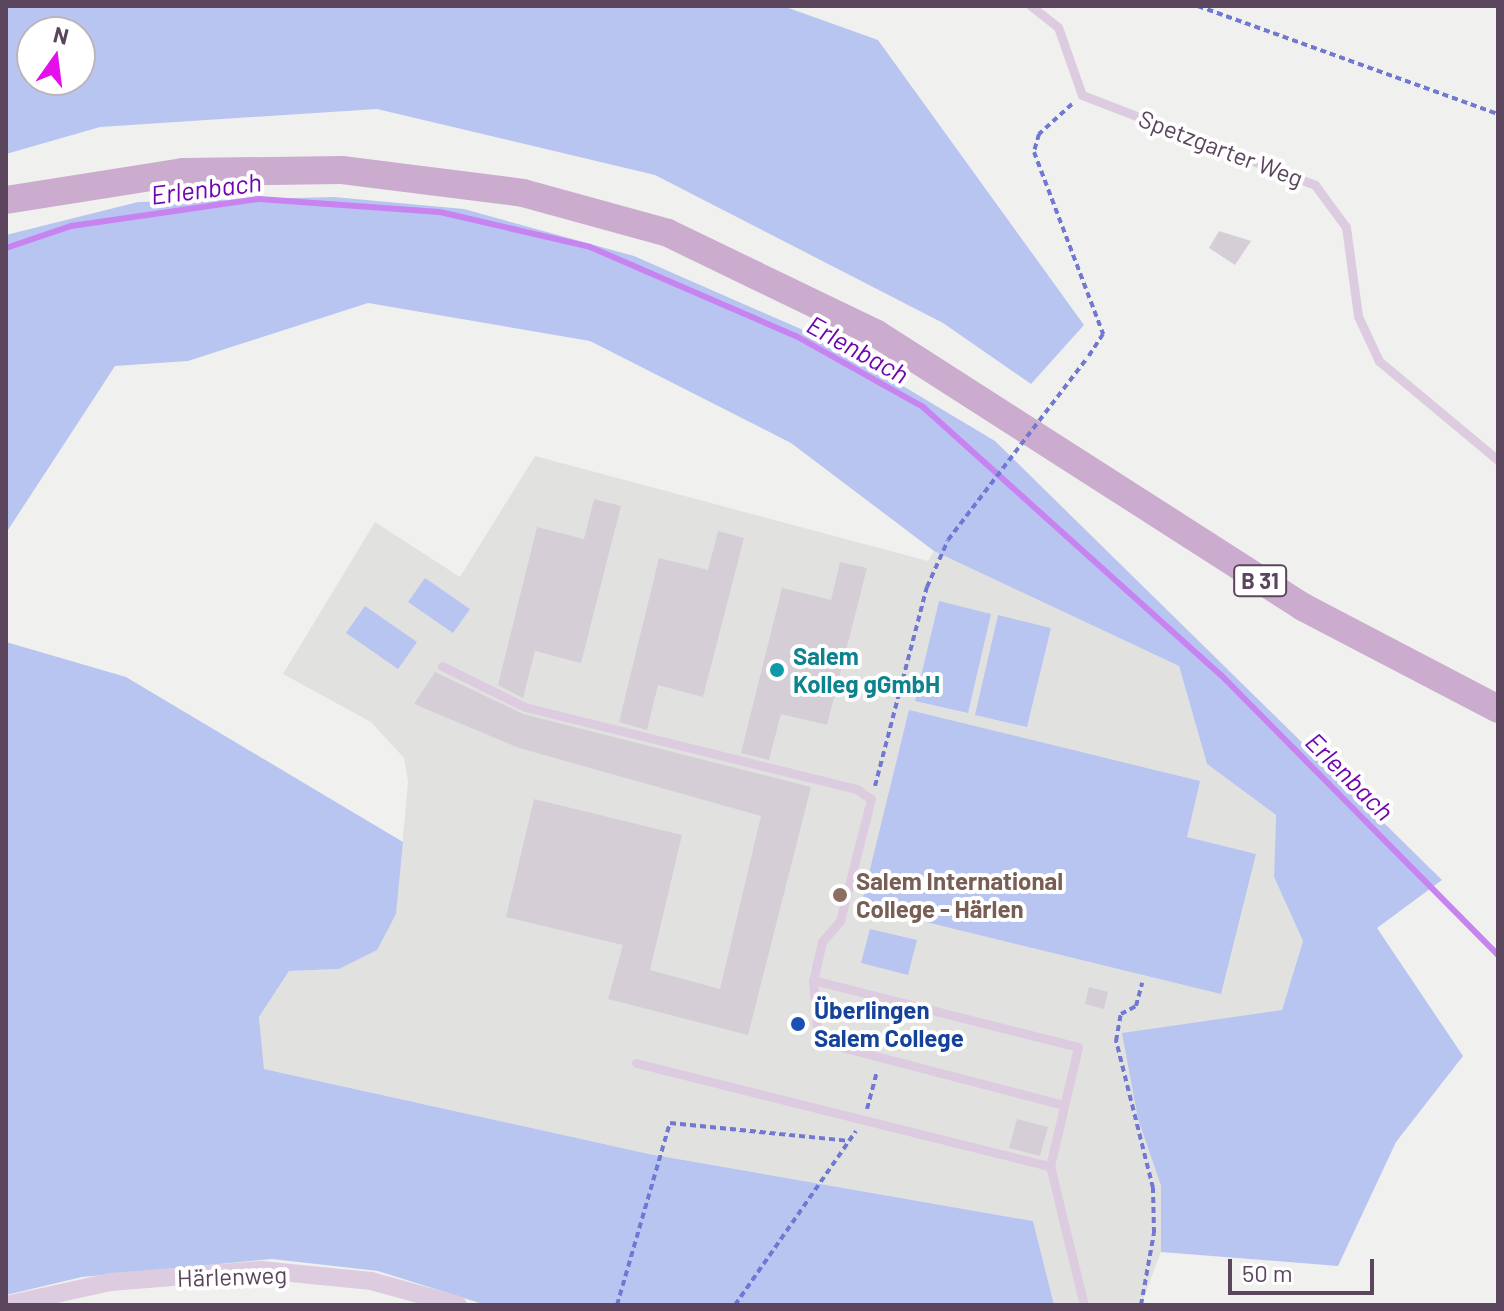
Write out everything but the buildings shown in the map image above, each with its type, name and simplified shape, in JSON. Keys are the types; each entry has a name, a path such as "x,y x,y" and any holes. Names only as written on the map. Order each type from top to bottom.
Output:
{"main road":[{"name":"B 31","path":"6,200 183,172 342,170 523,193 668,233 877,334 1303,607 1498,709"}],"street":[{"name":"Härlenweg","path":"6,1305 111,1282 261,1270 371,1281 458,1305"}],"lane":[{"path":"1031,6 1058,27 1082,95"},
{"name":"Spetzgarter Weg","path":"1082,95 1315,185 1346,227 1358,316 1379,361 1498,460"},
{"path":"442,666 525,707 857,789 871,799 840,921 822,942 813,980 818,1041 1063,1105"},
{"path":"813,980 1078,1047 1050,1166 1084,1305"},
{"path":"636,1063 1050,1166"}],"path":[{"path":"1198,6 1498,114"},
{"path":"871,799 927,587 948,540 1103,334 1034,152 1039,134 1082,95"},
{"path":"1141,1305 1154,1233 1153,1188 1116,1041 1121,1014 1136,1006 1142,983"},
{"path":"735,1305 864,1120 881,1057"},
{"path":"617,1305 670,1123 849,1141"}],"shaded area":[{"path":"6,6 783,6 878,40 1084,325 1031,384 943,323 655,175 377,109 100,127 6,154"},
{"path":"334,197 464,209 634,256 826,340 995,441 1442,880 1377,928 1463,1056 1396,1142 1338,1266 1161,1252 1161,1186 1138,1119 1122,1033 1282,1010 1303,941 1274,877 1276,815 1207,764 1179,666 934,551 791,443 590,341 368,303 188,361 115,366 6,533 6,235 138,202"},
{"name":"Salem International College - Härlen","path":"535,456 928,561 934,551 1179,666 1207,764 1276,815 1274,877 1303,941 1282,1010 1138,1119 1161,1186 1161,1252 1141,1305 1054,1305 1033,1221 649,1154 264,1069 259,1017 289,971 339,969 396,914 408,781 404,758 371,722 283,674 375,522 460,577"},
{"path":"425,578 470,609 453,633 408,602"},
{"path":"939,601 991,614 968,713 915,701"},
{"path":"365,606 417,642 398,669 346,633"},
{"path":"998,615 1051,628 1027,727 975,715"},
{"path":"6,642 126,677 403,842 396,914 377,950 339,969 289,971 259,1017 264,1069 649,1154 1033,1221 1054,1305 486,1305 378,1271 272,1259 82,1277 6,1295"},
{"path":"909,710 1200,781 1187,837 1256,854 1221,994 861,906"},
{"path":"870,929 917,940 908,975 861,963"}],"waterway":[{"name":"Erlenbach","path":"6,248 71,226 259,199 440,212 590,247 796,336 923,407 1221,675 1498,955"}],"place":[{"name":"Salem Kolleg gGmbH","path":"777,670"},
{"name":"Salem International College - Härlen","path":"840,895"},
{"name":"Überlingen Salem College","path":"798,1024"}]}
